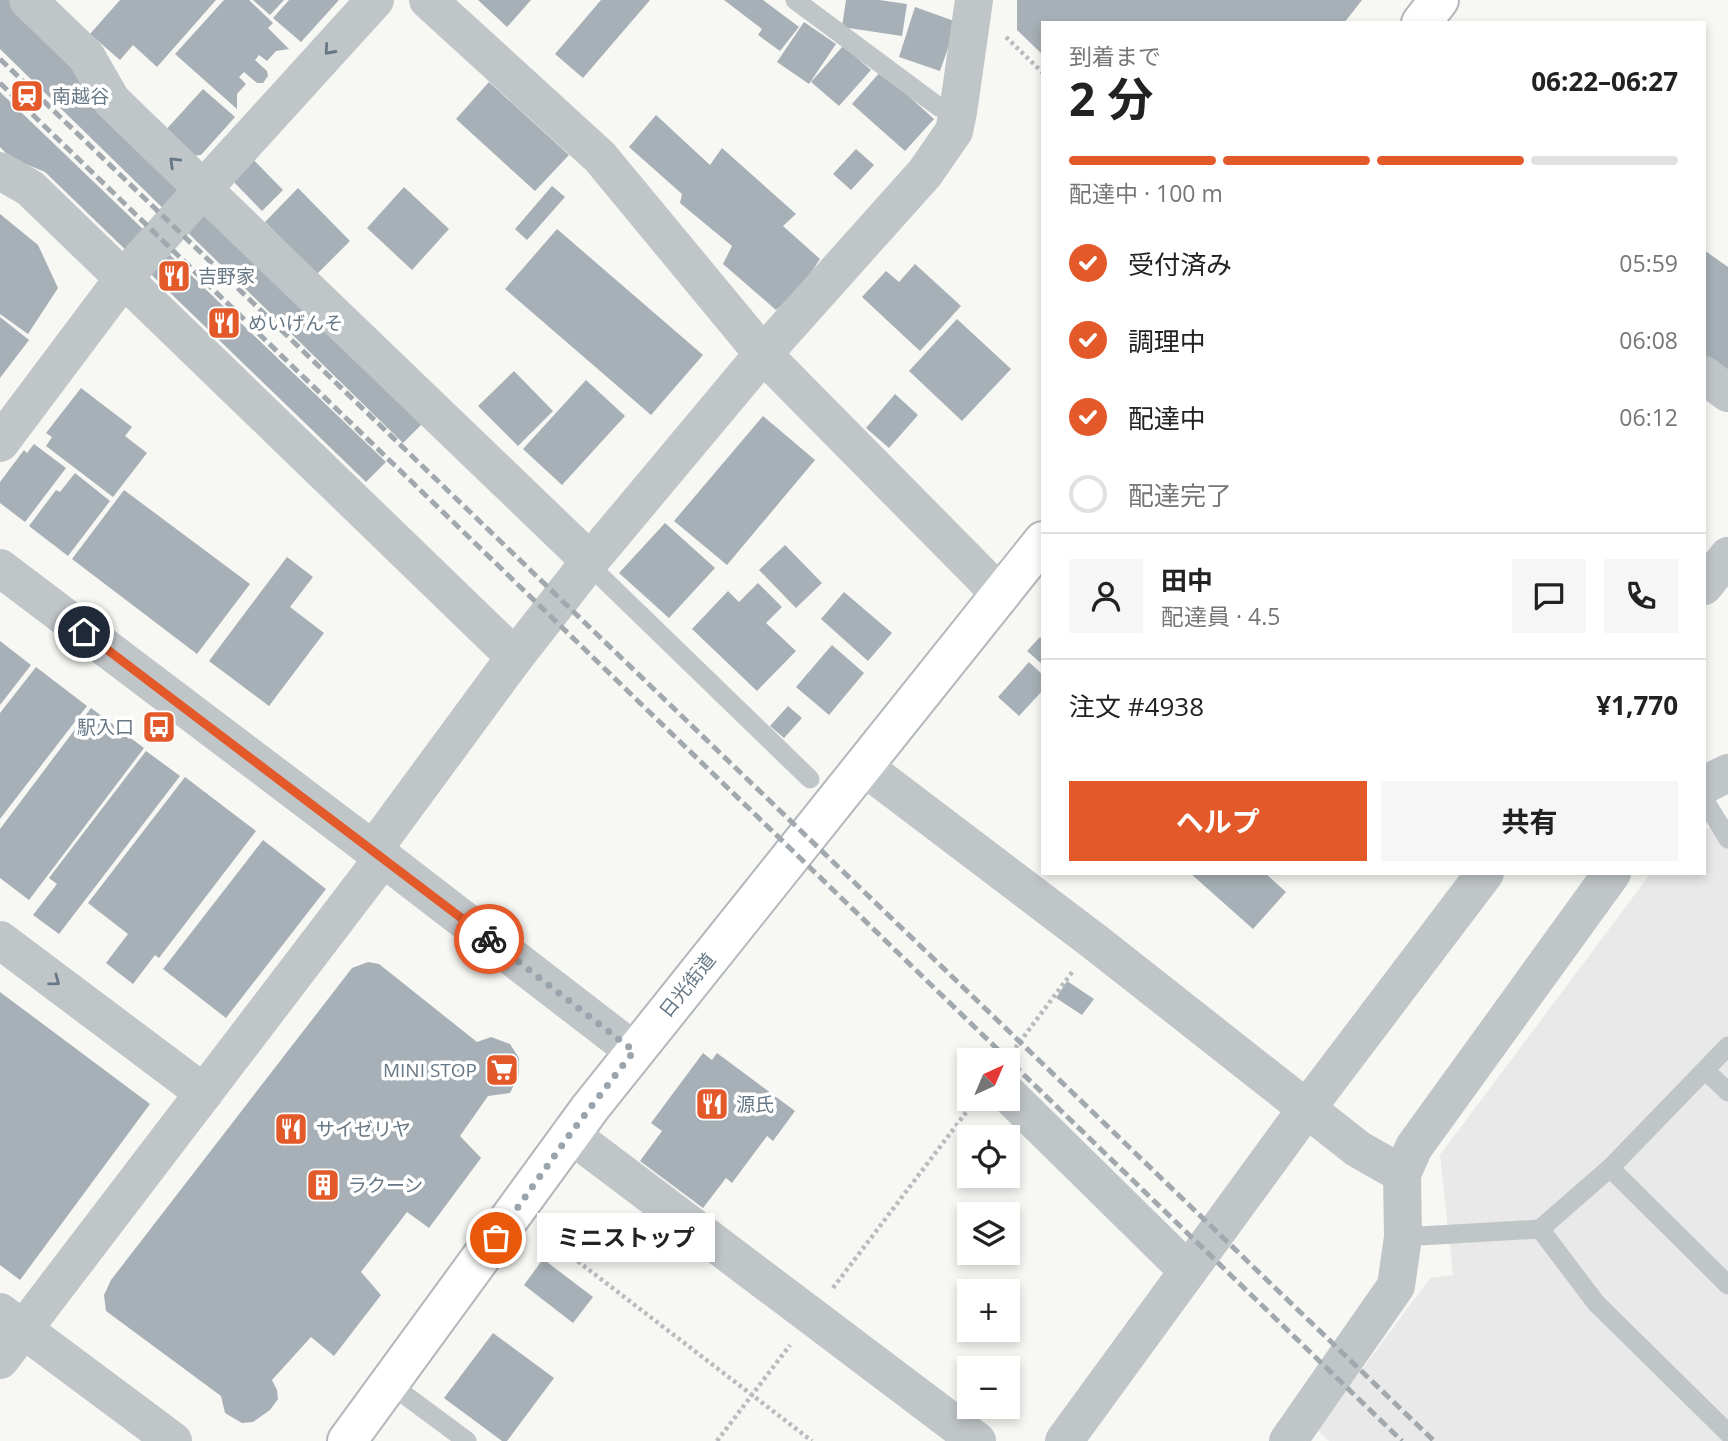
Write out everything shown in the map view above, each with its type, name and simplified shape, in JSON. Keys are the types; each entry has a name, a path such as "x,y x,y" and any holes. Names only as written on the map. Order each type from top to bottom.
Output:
{"main road":[{"path":"1423,21 1439,0"},
{"name":"日光街道","path":"347,1441 570,1134 634,1051 1041,544"}],"street":[{"path":"28,0 86,56 112,101 589,563"},
{"path":"0,443 123,279 375,0"},
{"path":"428,0 600,156 763,354 1001,595"},
{"path":"0,1360 12,1320 204,1093 378,854 514,657 763,354 925,173 954,131 974,0"},
{"path":"0,171 30,188 514,657"},
{"path":"1706,376 1728,393"},
{"path":"1706,584 1728,556"},
{"path":"0,568 634,1051"},
{"path":"863,766 1095,942 1358,1149 1402,1174"},
{"path":"1706,784 1728,773"},
{"path":"1064,1441 1307,1108 1483,875"},
{"path":"1288,1441 1396,1286 1403,1237 1402,1174 1414,1147 1611,875"},
{"path":"0,940 204,1093"},
{"path":"1020,1106 1188,1271"},
{"path":"570,1134 977,1441"},
{"path":"12,1320 173,1441"}],"lane":[{"path":"795,0 939,107 958,112"},
{"path":"589,563 810,779"},
{"path":"1706,802 1728,839"},
{"path":"1403,1237 1540,1229 1610,1168 1728,1046"},
{"path":"1705,1070 1728,1092"},
{"path":"1610,1168 1728,1285"},
{"path":"1540,1229 1596,1303 1728,1433"},
{"path":"390,1384 467,1441"}],"path":[{"path":"1000,32 1041,71"},
{"path":"1015,1048 1095,942"},
{"path":"718,1441 967,1111"},
{"path":"550,1240 812,1441"}],"shaded area":[{"path":"1728,817 1728,1441 1329,1441 1317,1430 1430,1278 1453,1275 1440,1155 1650,875 1706,875 1706,829"}],"building":[{"path":"0,0 13,0 425,421 403,443 0,49"},
{"path":"120,0 216,0 157,67 133,45 120,60 90,34"},
{"path":"224,0 249,0 273,23 268,28 289,49 276,51 267,61 259,55 255,60 267,71 268,76 263,83 257,83 244,72 239,77 246,84 237,94 237,109 175,54"},
{"path":"253,0 284,0 270,15"},
{"path":"289,0 339,0 301,42 273,18"},
{"path":"478,0 531,0 507,27"},
{"path":"601,0 650,0 583,78 555,54"},
{"path":"724,0 763,0 799,27 780,51 758,35 762,29"},
{"path":"846,0 879,0 907,4 902,36 842,27"},
{"path":"1017,0 1362,0 1346,21 1041,21 1041,53 1017,30"},
{"path":"915,7 957,22 940,71 899,57"},
{"path":"804,22 836,44 809,84 777,62"},
{"path":"843,46 871,70 839,106 811,82"},
{"path":"881,71 934,119 905,151 852,104"},
{"path":"489,82 569,155 535,191 456,119"},
{"path":"203,89 235,117 201,155 189,156 163,133"},
{"path":"0,92 386,462 366,482 45,172 11,158 0,147"},
{"path":"656,115 710,165 722,148 796,214 783,226 820,259 801,288 776,310 723,264 732,246 680,203 682,194 629,147"},
{"path":"856,149 874,165 851,190 833,174"},
{"path":"248,154 283,190 262,211 227,175"},
{"path":"552,186 565,197 527,240 515,229"},
{"path":"404,187 449,229 412,270 367,228"},
{"path":"298,188 350,241 317,274 265,222"},
{"path":"0,214 38,245 58,288 28,334 0,314"},
{"path":"557,229 703,355 651,415 505,289"},
{"path":"1706,251 1728,267 1728,372 1706,356"},
{"path":"915,264 961,306 920,351 862,297 886,271 899,282"},
{"path":"0,317 29,340 0,378"},
{"path":"957,319 1011,369 962,421 909,371"},
{"path":"514,371 553,411 518,446 478,406"},
{"path":"586,380 625,416 562,485 523,449"},
{"path":"81,388 132,427 125,436 147,453 113,497 46,446 52,437 46,433"},
{"path":"895,394 918,415 889,448 866,428"},
{"path":"763,416 815,460 727,565 674,521"},
{"path":"34,444 66,468 25,522 0,503 0,482 24,450 27,453"},
{"path":"75,473 110,501 68,556 29,526 56,490 60,492"},
{"path":"124,490 250,584 197,654 72,559"},
{"path":"665,523 715,568 669,618 619,573"},
{"path":"785,545 822,583 796,608 759,570"},
{"path":"287,557 313,577 290,607 324,633 269,706 209,661"},
{"path":"758,583 782,607 766,623 796,651 757,691 692,629 728,591 739,602"},
{"path":"844,592 892,633 868,661 821,619"},
{"path":"1040,637 1041,638 1041,663 1027,651"},
{"path":"0,641 31,665 0,705"},
{"path":"832,645 864,673 829,715 796,687"},
{"path":"1029,662 1041,673 1041,692 1019,716 998,697"},
{"path":"36,667 87,706 0,819 0,713"},
{"path":"788,706 802,718 784,738 770,726"},
{"path":"91,708 144,748 29,900 0,878 0,829"},
{"path":"146,751 180,776 59,934 33,915 57,884 49,878"},
{"path":"185,777 256,831 159,958 155,955 133,984 106,963 128,934 88,903"},
{"path":"263,840 326,889 226,1018 163,969"},
{"path":"1192,875 1267,875 1286,892 1253,929"},
{"name":"ラクーン","path":"368,962 379,964 477,1042 491,1037 510,1044 519,1058 519,1075 510,1093 488,1096 460,1136 481,1158 429,1228 407,1212 361,1272 381,1295 334,1356 311,1337 272,1380 278,1399 270,1410 253,1422 242,1423 225,1413 221,1396 106,1311 104,1295 111,1280 352,968"},
{"path":"1067,981 1094,999 1082,1015 1056,998"},
{"path":"0,992 150,1104 20,1280 0,1265"},
{"path":"703,1053 712,1060 717,1053 795,1111 773,1141 767,1136 732,1183 726,1178 703,1208 640,1161 662,1131 651,1123"},
{"path":"543,1259 593,1297 573,1323 524,1285"},
{"path":"493,1333 554,1378 507,1441 502,1441 444,1398"}],"railway":[{"path":"0,59 1434,1441"},
{"path":"0,83 1402,1441"}],"way so far":[{"path":"489,939 634,1051 570,1134 496,1238"}],"place":[{"name":"南越谷","path":"27,96"},
{"name":"吉野家","path":"174,276"},
{"name":"めいげんそ","path":"224,323"},
{"name":"駅入口","path":"159,727"},
{"name":"MINI STOP","path":"502,1070"},
{"name":"源氏","path":"712,1104"},
{"name":"サイゼリヤ","path":"291,1129"},
{"name":"ラクーン","path":"323,1185"},
{"name":"ミニストップ","path":"496,1238"}],"route":[{"path":"84,632 489,939"}]}
